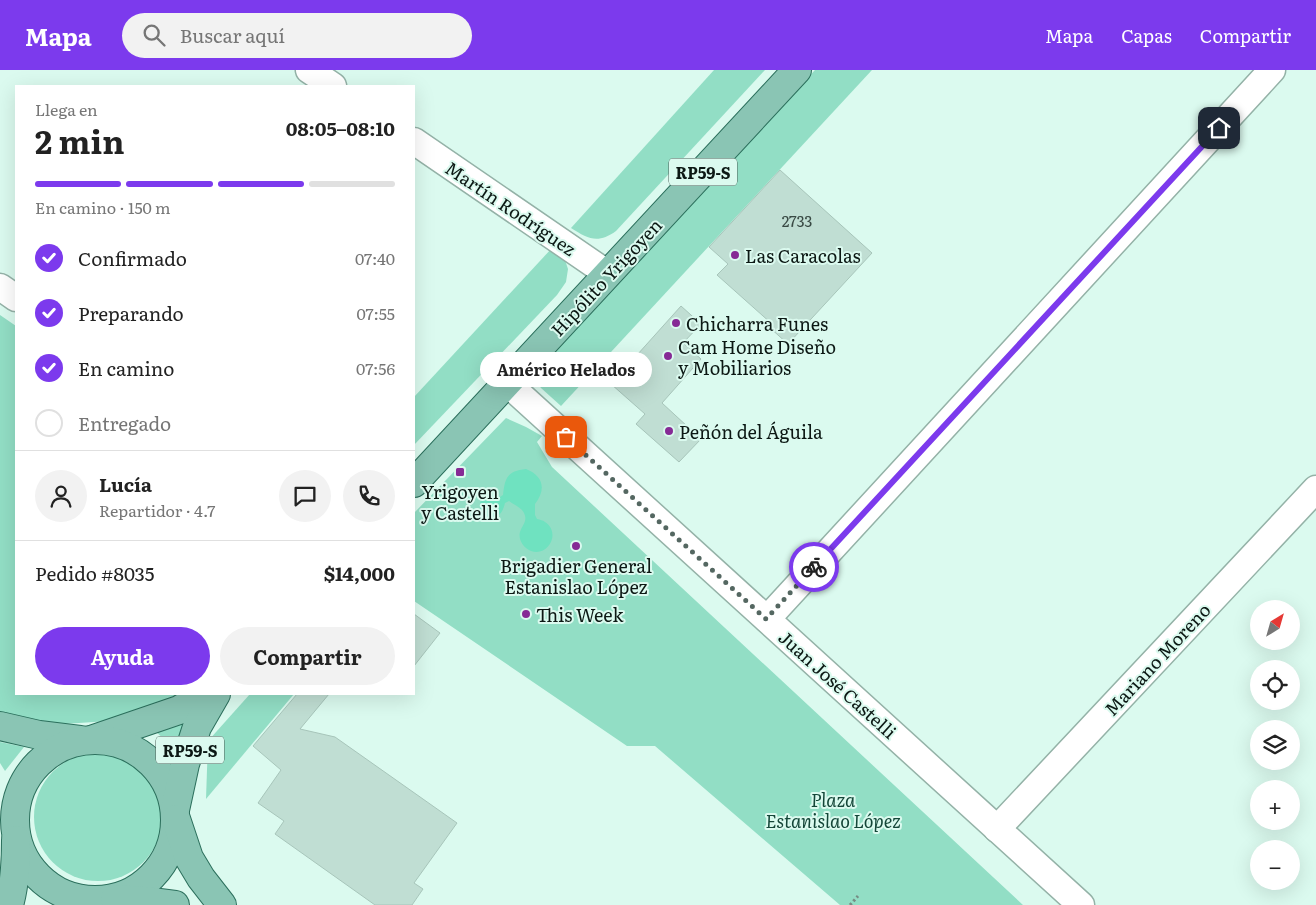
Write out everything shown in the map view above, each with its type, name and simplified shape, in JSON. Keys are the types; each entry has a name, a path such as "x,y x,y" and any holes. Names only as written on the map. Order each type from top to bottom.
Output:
{"main road":[{"name":"Hipólito Yrigoyen","path":"415,482 797,70"},
{"name":"RP59-S","path":"0,726 38,735 87,740 180,710 204,695"},
{"name":"RP59-S","path":"0,786 26,862 46,883 73,897 107,899 137,888 158,871 171,847 185,764 197,727 215,695"},
{"path":"9,905 16,865 15,828 18,795 32,770 54,751 87,740 122,744 148,759 166,782 189,858 200,878 222,905"},
{"path":"72,905 107,899 144,900 176,905"}],"street":[{"path":"310,70 332,85"},
{"path":"766,619 1272,70"},
{"name":"Martín Rodríguez","path":"415,142 608,274"},
{"path":"0,287 15,297"},
{"name":"Juan José Castelli","path":"507,383 1080,905"},
{"name":"Mariano Moreno","path":"997,829 1316,489"}],"path":[{"path":"850,905 858,896"}],"green space":[{"path":"714,70 765,70 616,231 604,238 598,239 583,235 571,228"},
{"path":"815,70 872,70 561,406 534,379 534,371 544,358"},
{"path":"552,248 564,257 568,269 566,282 557,295 415,444 415,396"},
{"path":"0,315 15,325 15,695 186,695 109,721 33,726 0,721"},
{"name":"Plaza Estanislao López","path":"506,418 542,436 537,442 552,467 1023,905 840,905 655,746 627,746 415,602 415,512"},
{"path":"249,695 293,695 206,799 208,741"},
{"path":"189,718 178,752 154,730"},
{"path":"0,742 24,747 5,771 0,763"},
{"path":"98,753 111,754 123,758 143,772 157,792 161,804 161,830 157,842 143,862 123,876 111,880 98,881 85,880 73,876 53,862 39,842 35,830 34,817 35,804 39,792 53,772 73,758 85,754"}],"shaded area":[{"path":"526,469 537,475 542,489 539,499 535,504 535,515 537,519 550,526 552,532 551,543 548,547 537,552 528,550 520,540 520,532 525,518 523,511 509,501 505,503 497,517 491,518 482,512 480,507 481,501 485,496 492,494 500,497 503,495 508,476"}],"building":[{"path":"780,170 872,253 788,344 769,327 772,324 717,275 728,264 709,247"},
{"path":"681,306 701,324 683,343 701,359 662,403 701,439 679,462 636,424 645,414 611,384"},
{"path":"415,615 440,633 415,665"},
{"path":"296,695 328,695 300,729 335,737 457,823 414,883 423,889 412,905 375,905 275,834 284,821 258,803 281,770 253,746"}],"way so far":[{"path":"566,437 766,619 814,567"}],"place":[{"name":"Las Caracolas","path":"735,255"},
{"name":"Chicharra Funes","path":"676,323"},
{"name":"Cam Home Diseño y Mobiliarios","path":"668,356"},
{"name":"Peñón del Águila","path":"669,431"},
{"name":"Américo Helados","path":"566,437"},
{"name":"Yrigoyen y Castelli","path":"460,472"},
{"name":"Brigadier General Estanislao López","path":"576,546"},
{"name":"This Week","path":"526,614"}],"route":[{"path":"814,567 1219,128"}]}
